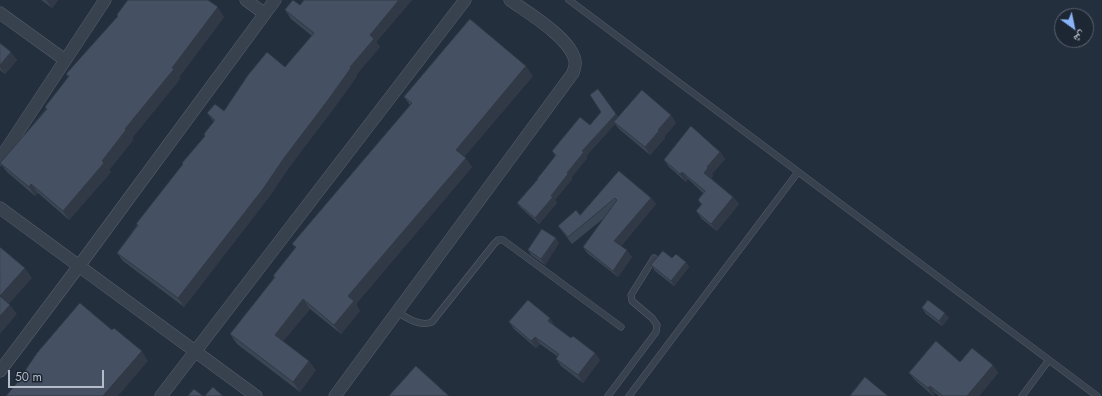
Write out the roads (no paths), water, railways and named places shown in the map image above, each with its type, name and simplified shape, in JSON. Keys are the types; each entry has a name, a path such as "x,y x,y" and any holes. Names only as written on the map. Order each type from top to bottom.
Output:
{"street":[{"path":"0,159 105,0"},
{"path":"246,0 265,14"},
{"path":"0,371 275,0"},
{"path":"161,396 465,0"},
{"path":"335,396 573,73 576,62 572,51 559,35 510,0"},
{"path":"0,13 65,60"},
{"path":"0,208 256,396"}],"lane":[{"path":"569,0 1097,396"},
{"path":"630,396 798,172"},
{"path":"397,312 415,322 427,324 432,322 494,244 498,240 502,240 621,327"},
{"path":"608,396 656,332 657,325 652,318 632,302 631,295 654,258"},
{"path":"1022,396 1049,360"}]}
